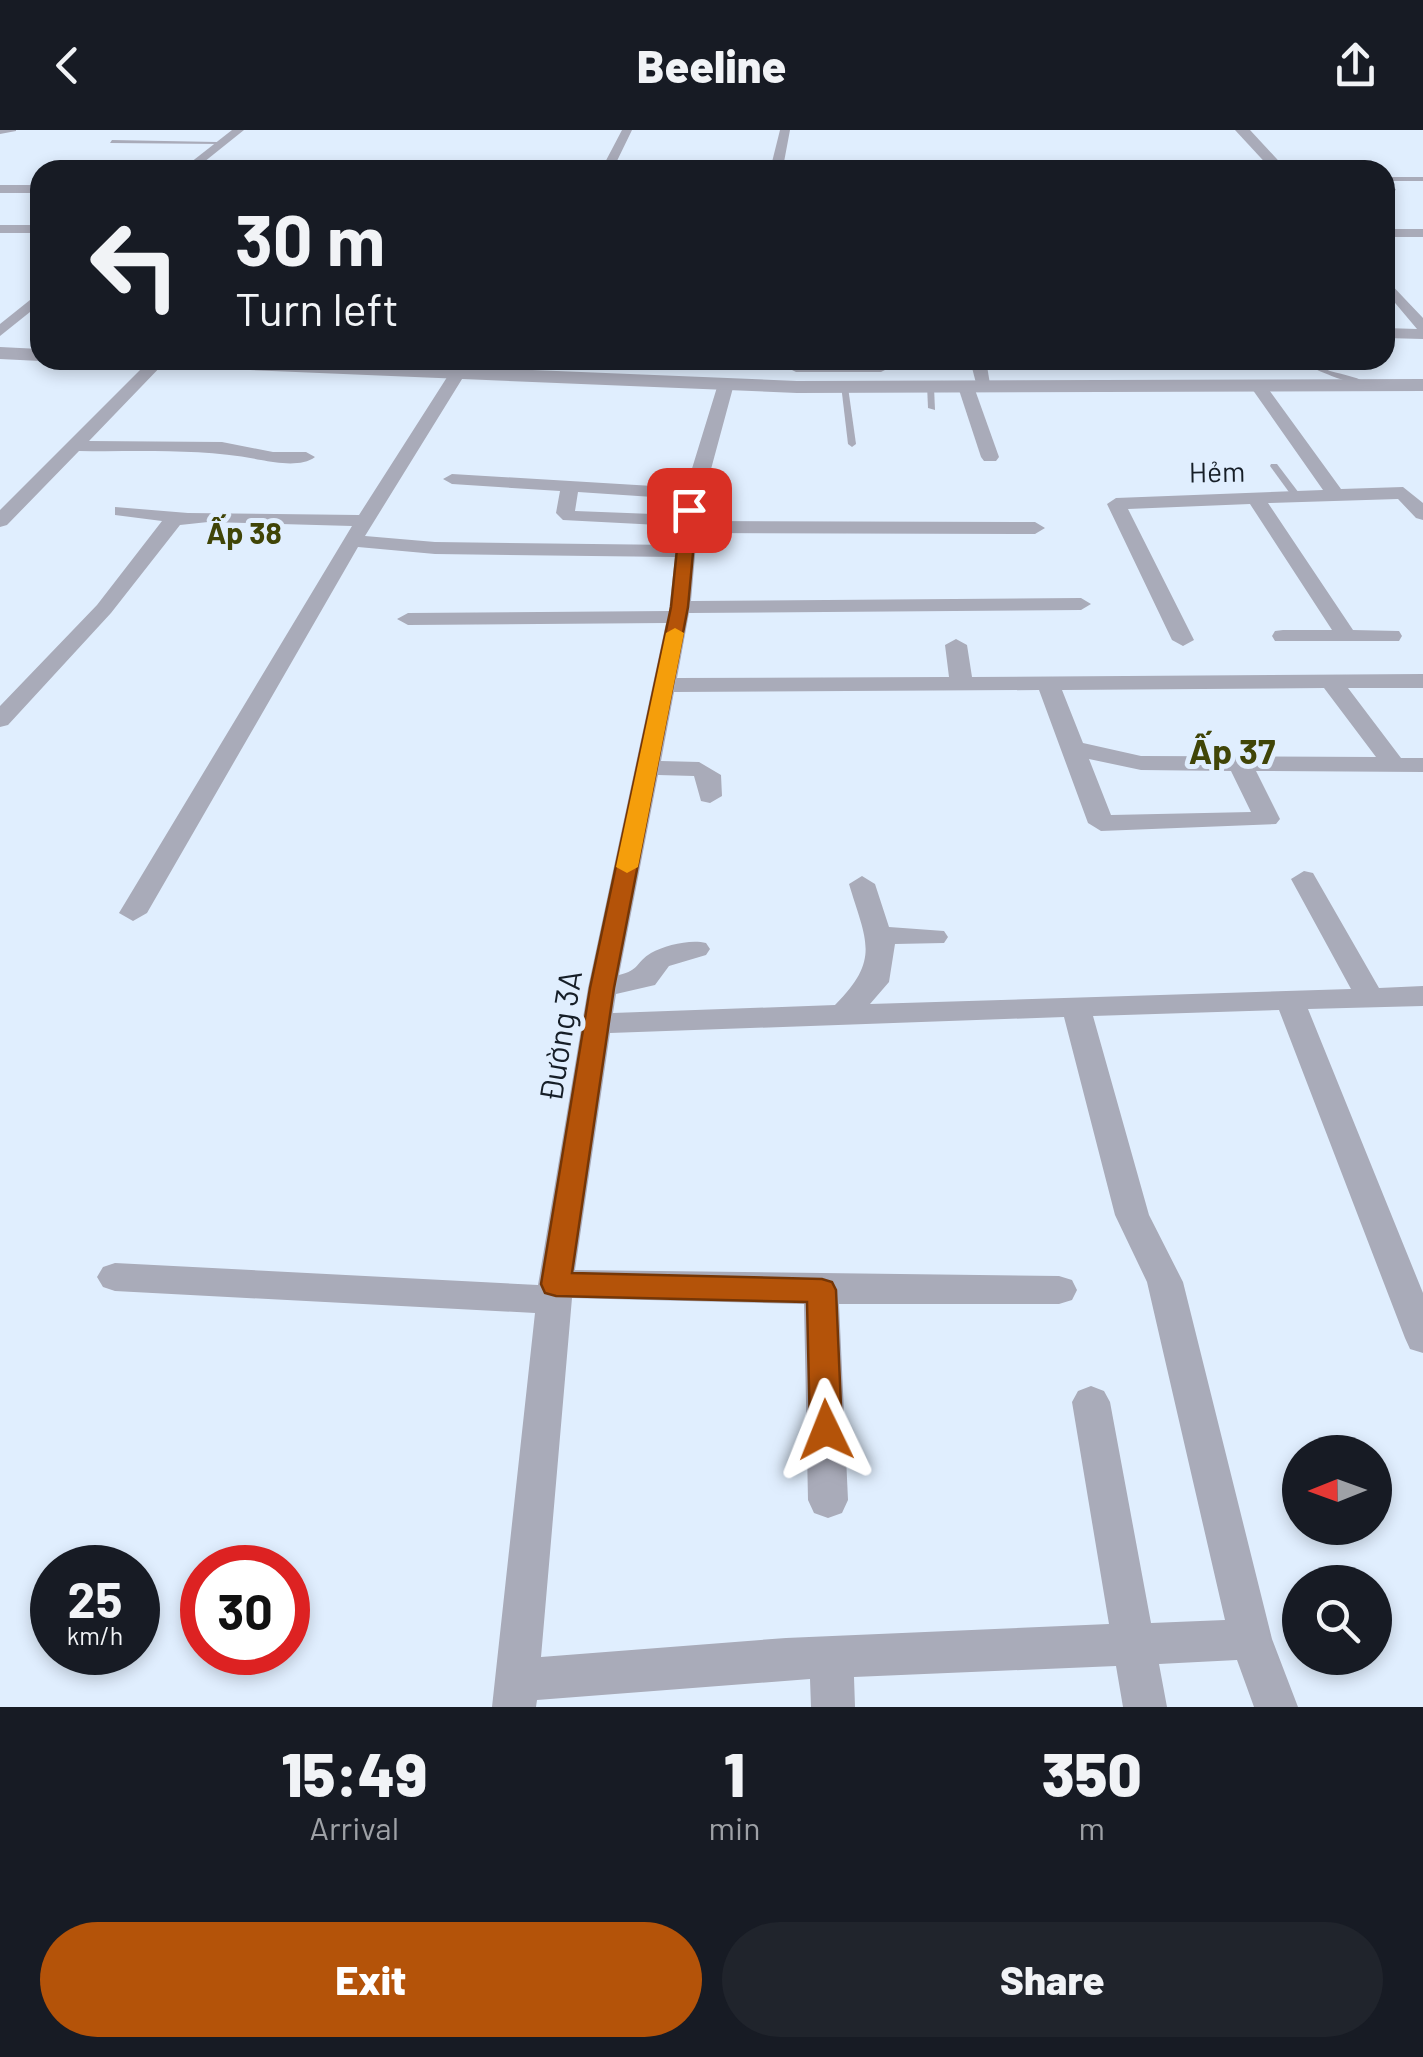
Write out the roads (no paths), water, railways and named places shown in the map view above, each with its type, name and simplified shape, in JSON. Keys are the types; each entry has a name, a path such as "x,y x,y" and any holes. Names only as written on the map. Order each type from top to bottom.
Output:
{"street":[{"path":"198,160 239,130"},
{"path":"612,160 627,130"},
{"path":"778,160 785,130"},
{"path":"1242,130 1270,160"},
{"path":"0,132 11,131"},
{"path":"1137,157 1189,160"},
{"path":"0,189 30,189"},
{"path":"0,228 30,229"},
{"path":"1395,233 1423,233"},
{"path":"0,242 30,242"},
{"path":"1395,295 1423,330"},
{"path":"0,332 30,305"},
{"path":"1395,333 1423,330"},
{"path":"0,353 30,354"},
{"path":"0,521 146,370"},
{"path":"413,370 480,370"},
{"path":"548,370 726,384 796,372 844,387 882,372 931,398 975,388 1423,385"},
{"path":"977,370 975,388 990,458"},
{"path":"133,913 358,531 460,372"},
{"name":"Đường 3A","path":"516,1693 555,1292 602,988 679,612 688,523 726,384"},
{"path":"1258,386 1336,495"},
{"path":"72,446 222,447 273,457 306,457"},
{"path":"452,480 571,484 688,523"},
{"path":"571,484 565,513 570,516 688,523 1035,528"},
{"name":"Hẻm","path":"1183,640 1116,504 1402,493 1423,514"},
{"path":"1256,499 1346,635"},
{"path":"122,511 358,531 435,548 688,523"},
{"path":"0,720 104,609 159,534 174,520 186,518"},
{"path":"408,619 1081,604"},
{"path":"1283,636 1392,636"},
{"path":"956,645 962,686"},
{"path":"665,686 1423,682"},
{"path":"1332,684 1394,765"},
{"path":"1050,685 1101,823 1267,820 1240,764"},
{"path":"1072,748 1141,763 1423,765"},
{"path":"648,768 699,769 710,775 710,796"},
{"path":"1304,879 1371,999"},
{"path":"842,1016 875,982 880,945 862,884"},
{"path":"877,935 934,937"},
{"path":"602,988 646,978 659,960 696,950"},
{"path":"598,1023 1423,996"},
{"path":"1289,999 1423,1338"},
{"path":"1076,1007 1132,1215 1165,1282 1251,1639 1276,1707"},
{"path":"115,1277 555,1292 1059,1290"},
{"path":"822,1290 828,1500"},
{"path":"1091,1402 1131,1644 1146,1707"},
{"path":"516,1693 831,1658 1251,1639"},
{"path":"831,1658 833,1707"}],"lane":[{"path":"126,131 112,142 216,144"},
{"path":"1395,184 1423,179"},
{"path":"1323,370 1355,377 1368,386"},
{"path":"796,372 882,372"},
{"path":"844,387 852,444"},
{"path":"1274,466 1297,496"}],"district":[{"name":"Ấp 38","path":"244,534"},
{"name":"Ấp 37","path":"1232,752"}]}
